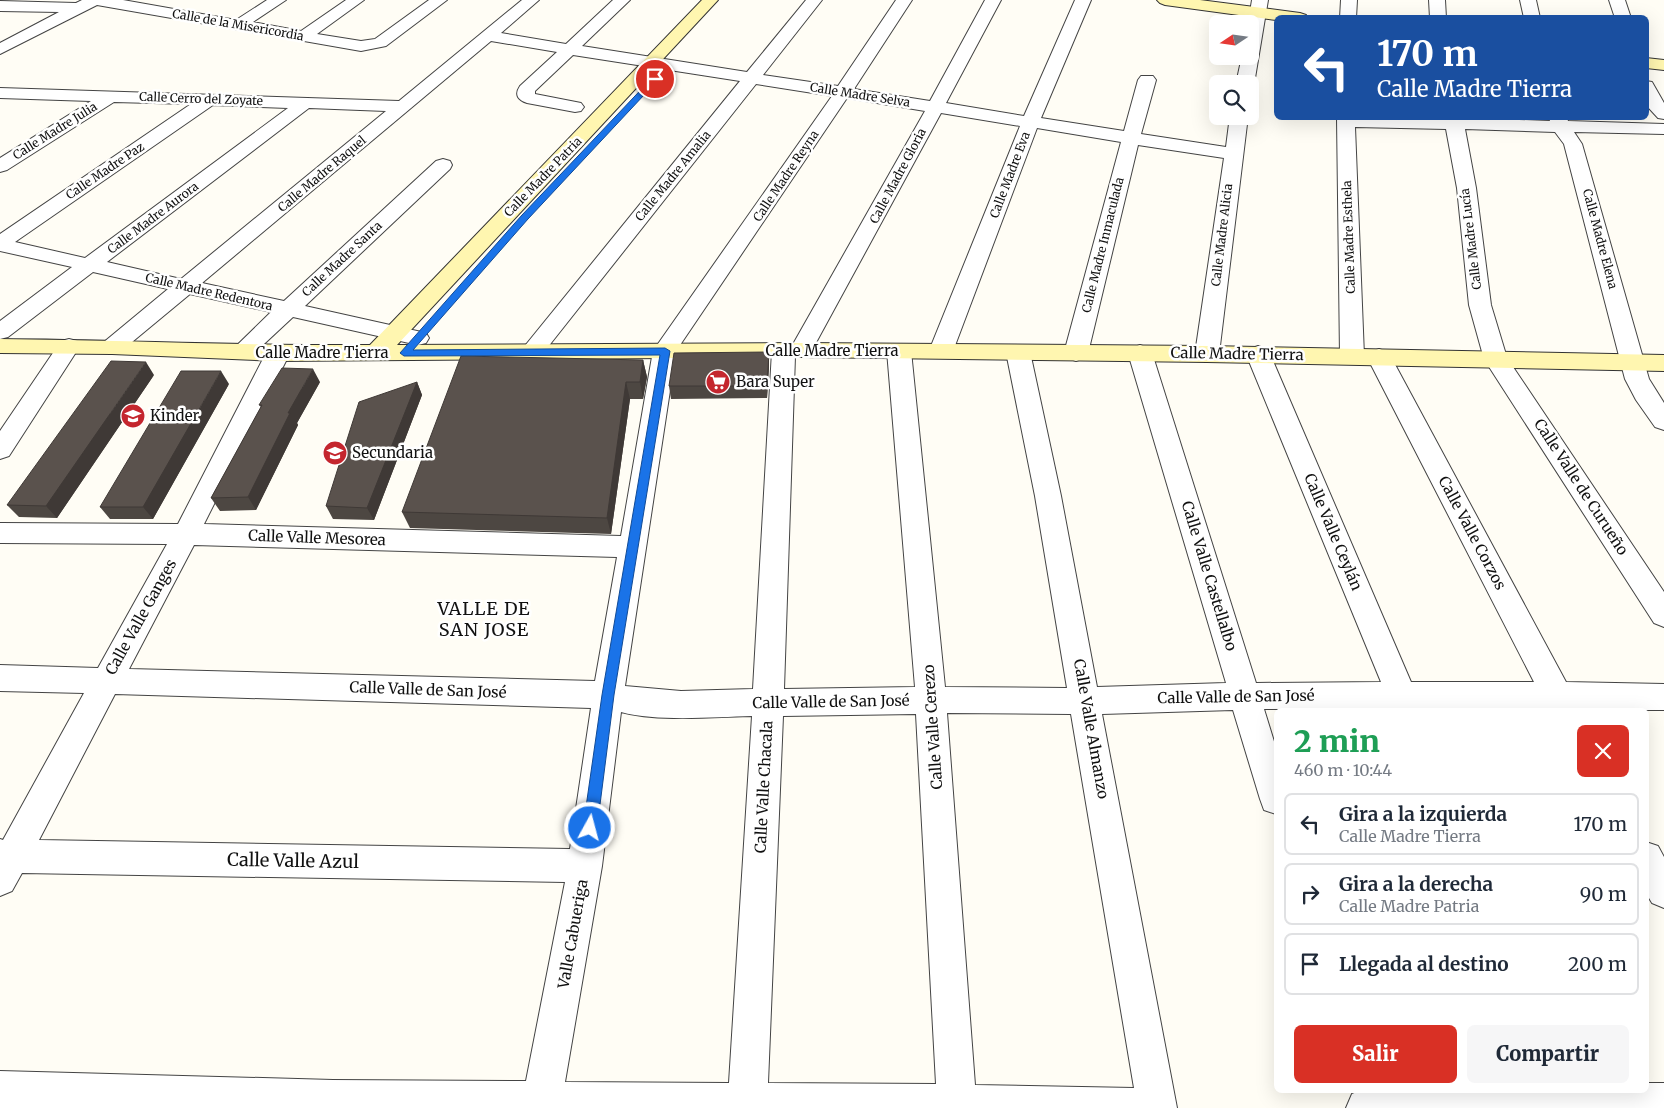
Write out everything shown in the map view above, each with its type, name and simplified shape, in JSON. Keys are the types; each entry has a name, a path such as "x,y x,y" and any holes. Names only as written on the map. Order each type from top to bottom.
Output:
{"street":[{"path":"1,47 95,0"},
{"name":"Calle de la Misericordia","path":"95,0 361,46 380,43 439,0"},
{"path":"169,13 191,0"},
{"path":"238,25 278,0"},
{"path":"302,37 356,0"},
{"name":"Calle Madre Raquel","path":"112,347 531,0"},
{"path":"575,107 533,99 526,97 525,94 530,86 622,0"},
{"name":"Calle Madre Patria","path":"456,295 660,63 710,0"},
{"name":"Calle Madre Patria","path":"412,337 660,63 728,0"},
{"name":"Calle Madre Amalia","path":"532,352 814,0"},
{"name":"Calle Madre Reyna","path":"665,351 904,0"},
{"name":"Calle Madre Gloria","path":"792,350 878,214 993,0"},
{"name":"Calle Madre Eva","path":"941,352 1030,122 1083,0"},
{"path":"1170,0 1259,6 1290,15"},
{"path":"1348,15 1349,0"},
{"path":"1437,0 1438,15"},
{"path":"1528,0 1531,15"},
{"path":"1617,0 1622,15"},
{"path":"0,6 78,8"},
{"name":"Calle Madre Selva","path":"487,36 1232,154"},
{"path":"1649,63 1664,65"},
{"name":"Calle Madre Inmaculada","path":"1076,352 1130,138 1147,80"},
{"name":"Calle Cerro del Zoyate","path":"0,93 402,106"},
{"path":"0,104 18,93"},
{"path":"1649,93 1653,102 1664,114"},
{"name":"Calle Madre Julia","path":"0,166 111,96"},
{"name":"Calle Madre Paz","path":"0,244 209,100"},
{"name":"Calle Madre Aurora","path":"0,332 305,103"},
{"name":"Calle Madre Esthela","path":"1346,120 1352,356"},
{"path":"1400,120 1560,122 1664,129"},
{"name":"Calle Madre Lucía","path":"1454,121 1469,210 1475,281 1482,317 1496,359"},
{"name":"Calle Madre Elena","path":"1560,122 1574,144 1634,363 1634,372 1638,382 1664,421"},
{"name":"Calle Madre Alicia","path":"1207,354 1237,125"},
{"name":"Calle Madre Santa","path":"242,352 443,165"},
{"name":"Calle Madre Redentora","path":"0,244 412,337"},
{"name":"Calle Madre Tierra","path":"0,346 112,347 278,353 376,353 412,337 532,352 792,350 1076,352 1664,363"},
{"path":"3,440 69,346"},
{"name":"Calle Valle Chacala","path":"747,1104 768,703 792,350"},
{"name":"Valle Cabueriga","path":"542,1102 585,866 608,695 665,351"},
{"name":"Calle Valle Cerezo","path":"899,351 931,700 958,1104"},
{"name":"Calle Valle Almanzo","path":"1018,352 1048,496 1086,701 1158,1108"},
{"name":"Calle Valle Ganges","path":"4,864 186,534 278,353"},
{"name":"Calle Valle Castellalbo","path":"1140,353 1274,793"},
{"name":"Calle Valle Ceylán","path":"1258,354 1405,703"},
{"name":"Calle Valle Corzos","path":"1379,357 1560,702"},
{"name":"Calle Valle de Curueño","path":"1496,359 1664,615"},
{"name":"Calle Valle Mesorea","path":"0,533 186,534 634,547"},
{"name":"Calle Valle de San José","path":"0,678 608,695 630,702 673,704 931,700 1086,701 1246,696 1405,703 1560,702 1664,697"},
{"path":"1649,863 1664,890"},
{"name":"Calle Valle Azul","path":"4,864 585,866"},
{"path":"0,1091 64,1100 333,1104 542,1102 958,1104 1150,1108"},
{"path":"1362,1093 1366,1108 1576,1101 1664,1103"}],"building":[{"path":"769,352 767,386 669,386 674,353"},
{"path":"461,356 643,360 640,382 626,382 607,518 402,512"},
{"path":"111,361 146,362 46,506 7,505"},
{"path":"282,368 313,369 288,413 290,413 248,497 211,498 262,405 259,405"},
{"path":"181,371 221,371 143,507 100,507"},
{"path":"417,382 367,508 326,506 359,402"}],"place":[{"name":"Bara Super","path":"718,382"},
{"name":"Kinder","path":"133,416"},
{"name":"Secundaria","path":"335,453"}],"district":[{"name":"VALLE DE SAN JOSE","path":"484,619"}],"route":[{"path":"590,828 608,695 665,351 404,353 525,217 655,79"}]}
